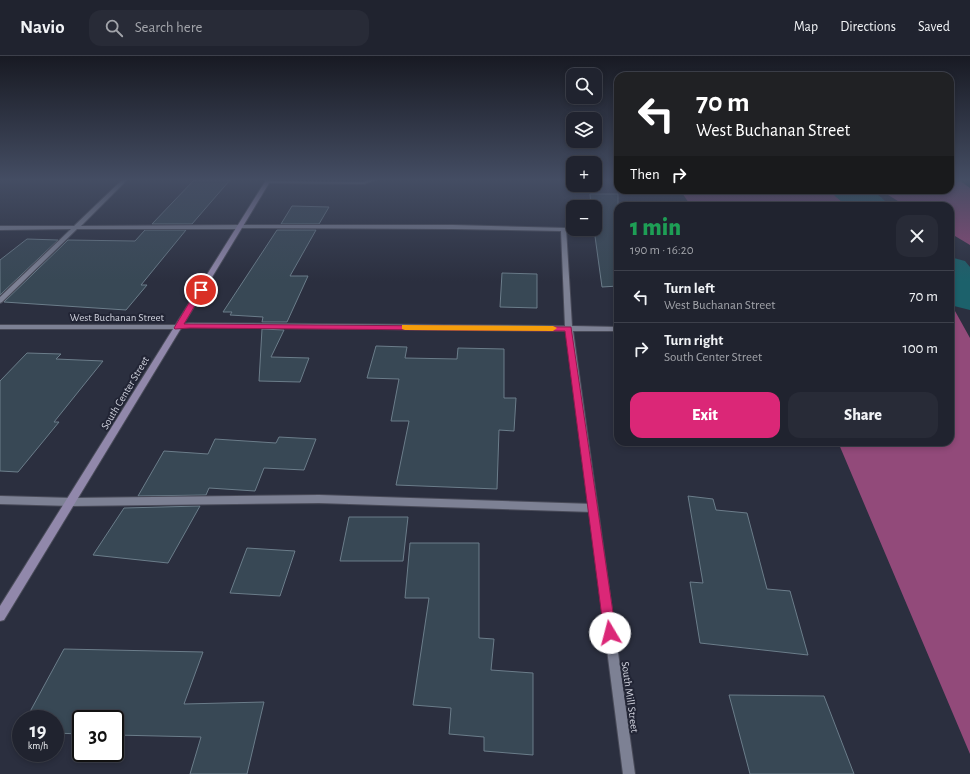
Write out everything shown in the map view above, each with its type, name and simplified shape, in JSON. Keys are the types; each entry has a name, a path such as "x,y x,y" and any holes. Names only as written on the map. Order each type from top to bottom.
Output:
{"main road":[{"name":"South Center Street","path":"0,616 72,502 249,214"}],"street":[{"path":"0,301 90,214"},
{"path":"0,228 240,227"},
{"name":"South Mill Street","path":"240,227 452,227 564,229 569,329 629,774"},
{"name":"West Buchanan Street","path":"0,328 178,328 190,325 614,329"},
{"path":"2,501 72,502 319,499 593,508"}],"shaded area":[{"path":"954,214 970,214 970,245 954,235"},
{"path":"954,309 970,338 970,754 840,446 954,446"}],"building":[{"path":"162,214 201,214 192,224 152,224"},
{"path":"287,214 325,214 319,224 281,224"},
{"path":"602,214 614,214 614,286 602,287 595,236 602,236"},
{"path":"145,230 186,230 141,285 147,285 126,310 4,302 68,240 135,241"},
{"path":"277,230 316,230 290,276 308,276 287,322 262,322 263,317 230,315 232,312 223,312"},
{"path":"27,239 58,240 0,295 0,260"},
{"path":"502,273 537,274 537,308 500,307"},
{"path":"262,329 284,330 271,357 309,358 300,382 259,381"},
{"path":"376,346 407,347 405,358 457,359 458,348 504,349 504,398 516,398 514,431 499,430 497,489 396,485 409,421 391,421 399,379 367,378"},
{"path":"27,353 61,354 56,359 103,361 54,422 59,422 18,472 0,471 0,381"},
{"path":"279,437 316,439 304,470 264,468 255,491 209,488 206,495 138,496 164,451 208,454 215,439 276,443"},
{"path":"688,496 713,499 716,510 747,513 767,589 790,591 808,655 700,643 690,582 703,583"},
{"path":"200,506 168,563 93,555 124,508"},
{"path":"349,517 408,517 403,561 340,561"},
{"path":"410,543 479,543 479,638 494,639 491,670 533,673 533,755 484,751 484,737 449,734 451,708 413,705 429,598 405,598"},
{"path":"247,548 295,551 280,596 230,593"},
{"path":"64,649 203,652 184,704 264,702 247,774 190,774 201,737 124,735 124,710 72,710 72,734 64,733 64,710 31,710"},
{"path":"729,695 824,696 854,774 750,774"}],"waterway":[{"path":"954,275 970,296"}],"slow traffic":[{"path":"405,327 553,328"}],"route":[{"path":"201,290 178,328 190,325 569,329 610,633"}]}
